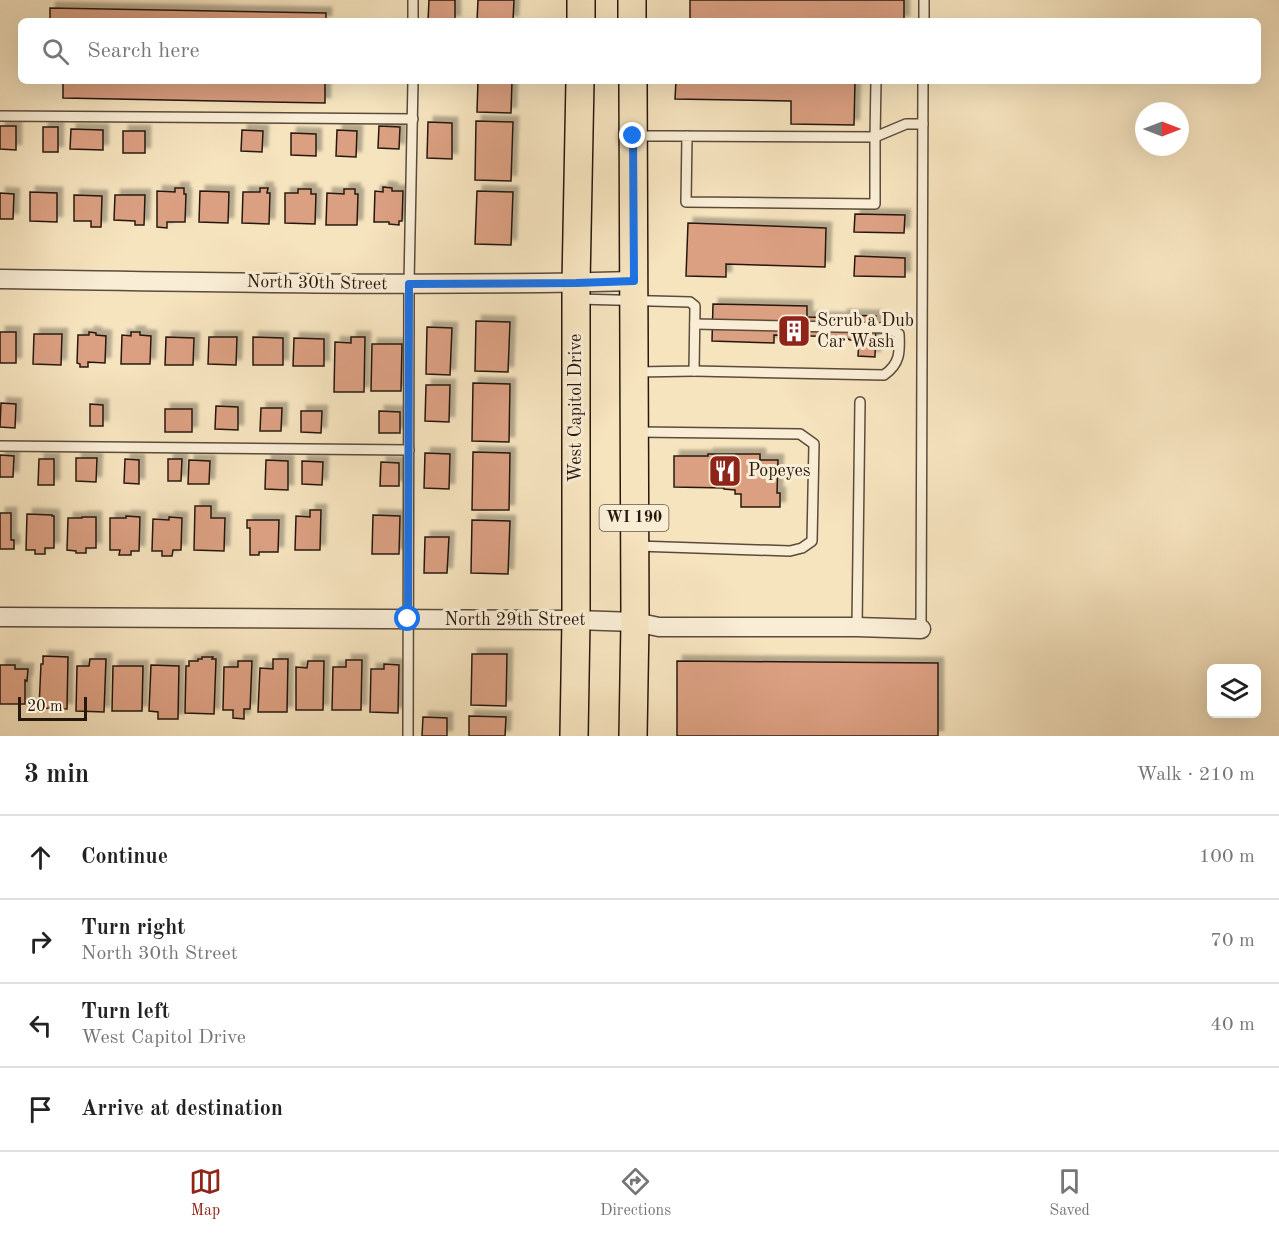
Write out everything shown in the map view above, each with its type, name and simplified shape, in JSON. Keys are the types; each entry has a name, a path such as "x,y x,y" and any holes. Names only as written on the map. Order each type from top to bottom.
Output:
{"main road":[{"path":"581,0 581,18"},
{"path":"632,0 632,18"},
{"name":"West Capitol Drive","path":"574,736 576,291 580,84"},
{"name":"WI 190","path":"633,84 635,622 633,736"}],"street":[{"name":"North 30th Street","path":"0,279 409,284 576,291 634,291"},
{"name":"North 29th Street","path":"0,617 576,620 635,622 659,627 921,629"}],"lane":[{"path":"413,18 414,0"},
{"path":"924,0 924,18"},
{"path":"408,736 409,284 413,84"},
{"path":"687,136 686,202 875,204 876,84"},
{"path":"921,629 923,84"},
{"path":"0,116 413,119"},
{"path":"633,136 875,137 906,124 923,124"},
{"path":"634,291 690,302 695,306 694,371"},
{"path":"634,372 884,375 896,364 900,351 899,334 888,328 695,324"},
{"path":"857,627 860,402"},
{"path":"634,432 800,434 814,444 812,541 802,548 790,551 634,546"},
{"path":"0,446 409,450"}],"building":[{"path":"429,0 455,0 455,18 428,18"},
{"path":"478,0 514,0 513,18 477,18"},
{"path":"690,0 904,0 904,18 690,18"},
{"path":"50,8 326,13 326,18 50,18"},
{"path":"63,84 325,84 325,103 63,98"},
{"path":"478,84 512,84 511,113 477,112"},
{"path":"676,84 855,84 854,125 791,124 791,101 675,99"},
{"path":"476,121 513,122 511,181 475,180"},
{"path":"428,122 452,123 452,159 427,158"},
{"path":"0,126 16,126 16,150 0,149"},
{"path":"379,126 400,127 399,149 378,148"},
{"path":"43,127 58,127 58,152 43,152"},
{"path":"71,129 103,130 103,150 70,149"},
{"path":"242,130 263,131 262,152 241,151"},
{"path":"337,130 357,131 356,157 336,156"},
{"path":"123,131 145,131 145,153 123,153"},
{"path":"291,133 316,134 316,156 291,155"},
{"path":"383,187 392,188 392,191 403,191 402,221 399,221 399,225 374,222 375,191 383,192"},
{"path":"175,188 184,188 184,194 186,194 185,222 167,222 167,228 157,227 157,191 175,192"},
{"path":"260,188 268,188 267,193 270,193 269,224 242,223 243,192 260,192"},
{"path":"298,189 311,189 311,194 316,194 315,224 285,223 285,193 298,193"},
{"path":"344,189 355,189 355,194 358,194 357,225 326,225 327,193 344,194"},
{"path":"200,191 229,192 228,223 199,222"},
{"path":"477,191 513,192 511,245 475,244"},
{"path":"30,192 57,193 57,222 30,221"},
{"path":"0,193 14,194 13,219 0,219"},
{"path":"74,195 102,196 101,227 91,227 91,221 74,221"},
{"path":"115,195 145,195 144,225 135,225 135,221 114,220"},
{"path":"855,214 905,215 904,233 854,232"},
{"path":"688,223 826,228 825,267 726,264 726,277 686,276"},
{"path":"855,256 905,258 905,277 854,276"},
{"name":"Scrub a Dub Car Wash","path":"713,304 807,306 807,317 876,316 875,357 858,356 859,340 850,340 845,337 774,335 774,343 712,341"},
{"path":"476,321 510,322 508,372 475,371"},
{"path":"427,327 452,328 450,375 426,374"},
{"path":"0,332 16,332 16,363 0,363"},
{"path":"89,332 106,336 105,363 88,362 88,367 80,367 77,363 78,335 89,335"},
{"path":"131,332 151,336 150,364 121,364 122,335 131,336"},
{"path":"34,334 62,334 61,365 33,364"},
{"path":"166,337 194,338 193,365 165,365"},
{"path":"209,337 237,337 236,365 208,364"},
{"path":"253,337 283,338 283,365 253,365"},
{"path":"351,337 365,337 364,392 334,392 335,342 351,343"},
{"path":"294,338 324,339 324,366 293,366"},
{"path":"372,344 402,344 401,391 371,391"},
{"path":"473,383 510,384 509,442 472,441"},
{"path":"426,385 450,385 449,422 425,421"},
{"path":"1,403 16,404 15,428 0,427"},
{"path":"90,404 103,405 103,426 90,426"},
{"path":"216,406 238,407 238,430 215,429"},
{"path":"261,408 282,408 281,431 260,431"},
{"path":"165,409 192,409 192,432 165,432"},
{"path":"301,411 322,411 321,433 301,432"},
{"path":"379,411 400,412 400,433 379,433"},
{"path":"473,452 510,453 509,510 472,510"},
{"path":"425,453 450,454 449,489 424,488"},
{"path":"708,454 760,454 760,460 778,460 777,493 780,493 780,507 741,507 741,494 735,494 735,490 674,487 674,456 708,456"},
{"path":"0,455 14,456 13,477 0,477"},
{"path":"76,458 97,458 96,482 76,481"},
{"path":"39,459 54,459 54,485 38,485"},
{"path":"125,459 139,460 139,484 124,483"},
{"path":"168,459 182,459 181,481 168,481"},
{"path":"189,460 210,461 209,484 188,484"},
{"path":"266,460 288,461 288,490 265,489"},
{"path":"302,461 323,462 322,485 302,484"},
{"path":"381,462 399,463 399,486 380,486"},
{"path":"195,506 211,506 211,518 225,518 224,551 194,550"},
{"path":"310,510 321,510 320,550 295,550 296,516 310,517"},
{"path":"0,513 11,513 11,540 14,540 14,549 0,549"},
{"path":"27,514 54,516 54,548 45,548 45,554 35,554 35,550 26,550"},
{"path":"373,515 400,516 399,554 372,554"},
{"path":"126,516 140,517 139,551 131,551 131,555 119,555 120,550 110,550 110,518 126,518"},
{"path":"96,517 96,548 86,548 86,553 76,553 76,551 67,550 68,518"},
{"path":"169,517 182,518 181,550 173,550 172,556 162,556 162,551 152,551 153,519 169,520"},
{"path":"247,520 279,520 278,552 259,552 259,555 250,555 250,528 247,528"},
{"path":"472,520 510,521 508,574 471,573"},
{"path":"425,537 449,537 447,573 424,573"},
{"path":"472,654 507,654 506,706 471,705"},
{"path":"43,656 68,657 67,709 39,708"},
{"path":"202,657 216,659 214,714 185,713 186,666 189,666 189,661 198,661"},
{"path":"90,659 106,659 104,712 76,711 77,666 89,666"},
{"path":"273,659 288,659 287,712 258,712 260,668 273,669"},
{"path":"346,660 362,660 361,710 332,710 333,667 346,667"},
{"path":"238,661 252,661 250,709 244,709 244,719 233,718 233,710 223,710 224,667 238,667"},
{"path":"308,661 324,661 323,710 296,710 296,667 307,668"},
{"path":"677,661 938,663 938,736 677,736"},
{"path":"384,664 399,665 398,713 370,712 371,669 384,669"},
{"path":"0,665 15,665 15,669 28,669 27,681 25,680 25,704 0,704"},
{"path":"151,665 179,666 178,719 158,719 158,712 149,711"},
{"path":"113,666 143,666 142,711 112,711"},
{"path":"469,716 506,717 505,736 469,736"},
{"path":"423,717 447,718 447,736 422,736"}],"place":[{"name":"Scrub a Dub Car Wash","path":"794,331"},
{"name":"Popeyes","path":"725,471"}],"route":[{"path":"408,619 409,284 634,281 633,136"}]}
